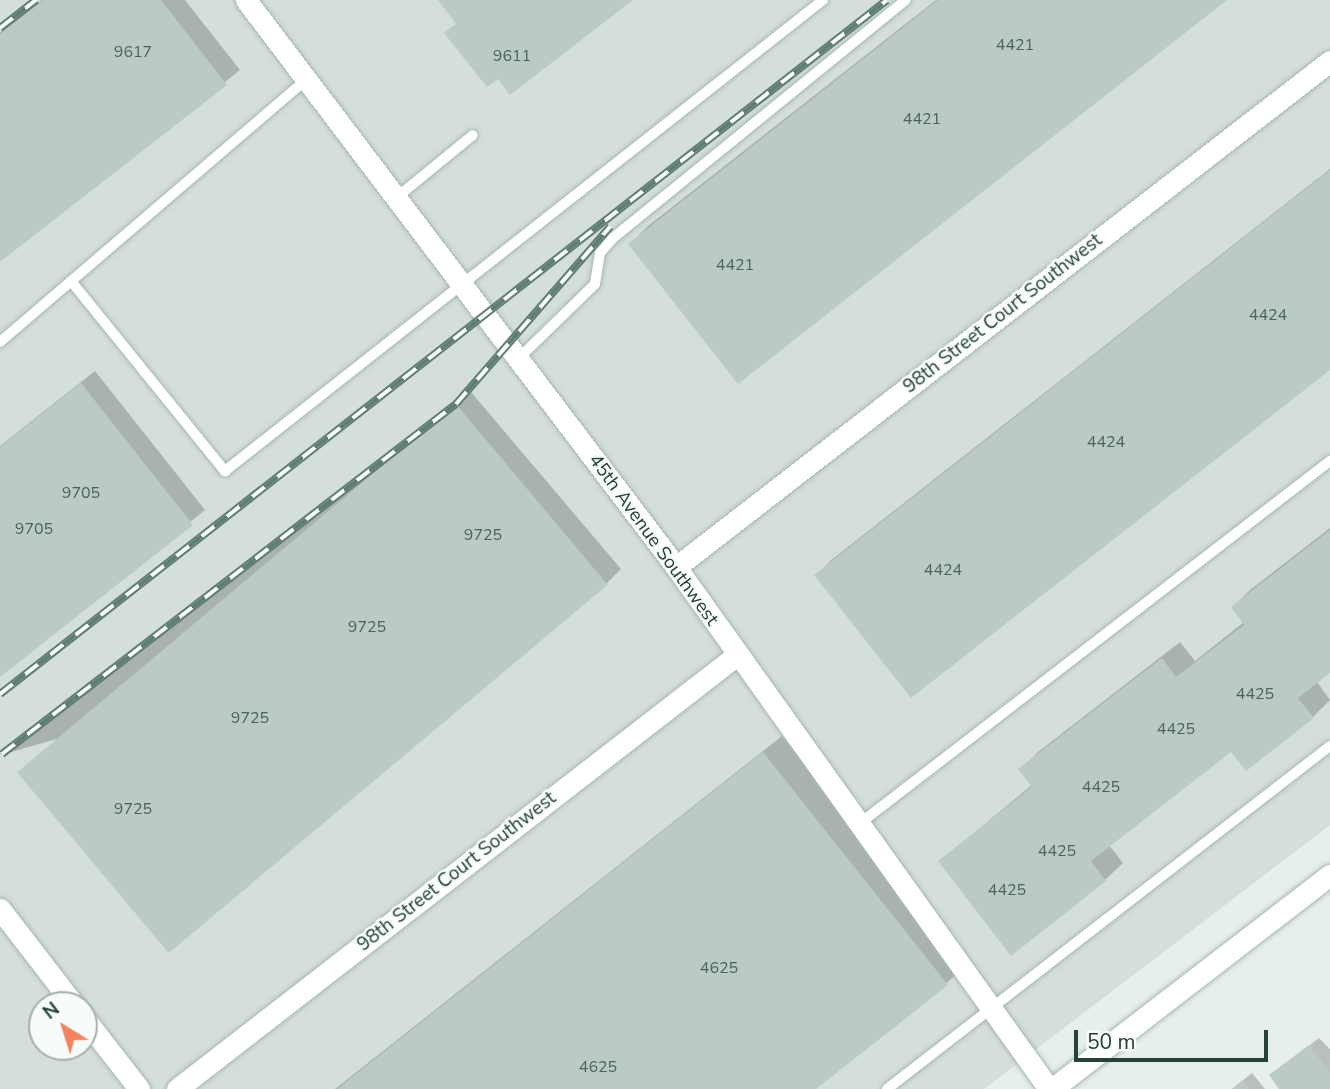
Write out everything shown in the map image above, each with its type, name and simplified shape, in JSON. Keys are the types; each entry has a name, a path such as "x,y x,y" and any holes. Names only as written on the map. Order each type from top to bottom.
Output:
{"street":[{"name":"45th Avenue Southwest","path":"246,0 676,568 1050,1089"},
{"name":"98th Street Court Southwest","path":"676,568 1330,61"},
{"name":"98th Street Court Southwest","path":"177,1089 737,655"},
{"path":"1050,1089 1330,875"},
{"path":"0,909 63,991"},
{"path":"98,1036 139,1089"}],"lane":[{"path":"71,281 225,471 463,287 823,0"},
{"path":"518,359 595,284 600,253 613,237 906,0"},
{"path":"0,342 306,80"},
{"path":"396,198 473,135"},
{"path":"859,824 1330,461"},
{"path":"887,1089 1330,746"}],"shaded area":[{"path":"0,0 1330,0 1330,825 984,1089 0,1089"}],"building":[{"path":"44,0 161,0 227,85 0,262 0,34"},
{"path":"438,0 633,0 510,95 498,79 487,87 444,33 456,24"},
{"path":"938,0 1227,0 738,384 628,244"},
{"path":"1330,170 1330,370 911,698 814,575"},
{"path":"81,383 193,525 0,677 0,447"},
{"path":"456,404 608,585 169,953 17,772"},
{"path":"1330,530 1330,673 1298,698 1314,718 1246,771 1231,752 1091,861 1106,881 1011,956 938,861 1032,787 1018,769 1162,658 1176,677 1244,625 1231,607"},
{"path":"763,752 948,985 816,1089 337,1089"},
{"path":"1309,1045 1330,1073 1330,1089 1279,1089 1269,1075"},
{"path":"1243,1080 1250,1089 1232,1089"}],"railway":[{"path":"0,28 36,0"},
{"path":"0,694 887,0"},
{"path":"2,754 456,404 610,227"}]}
